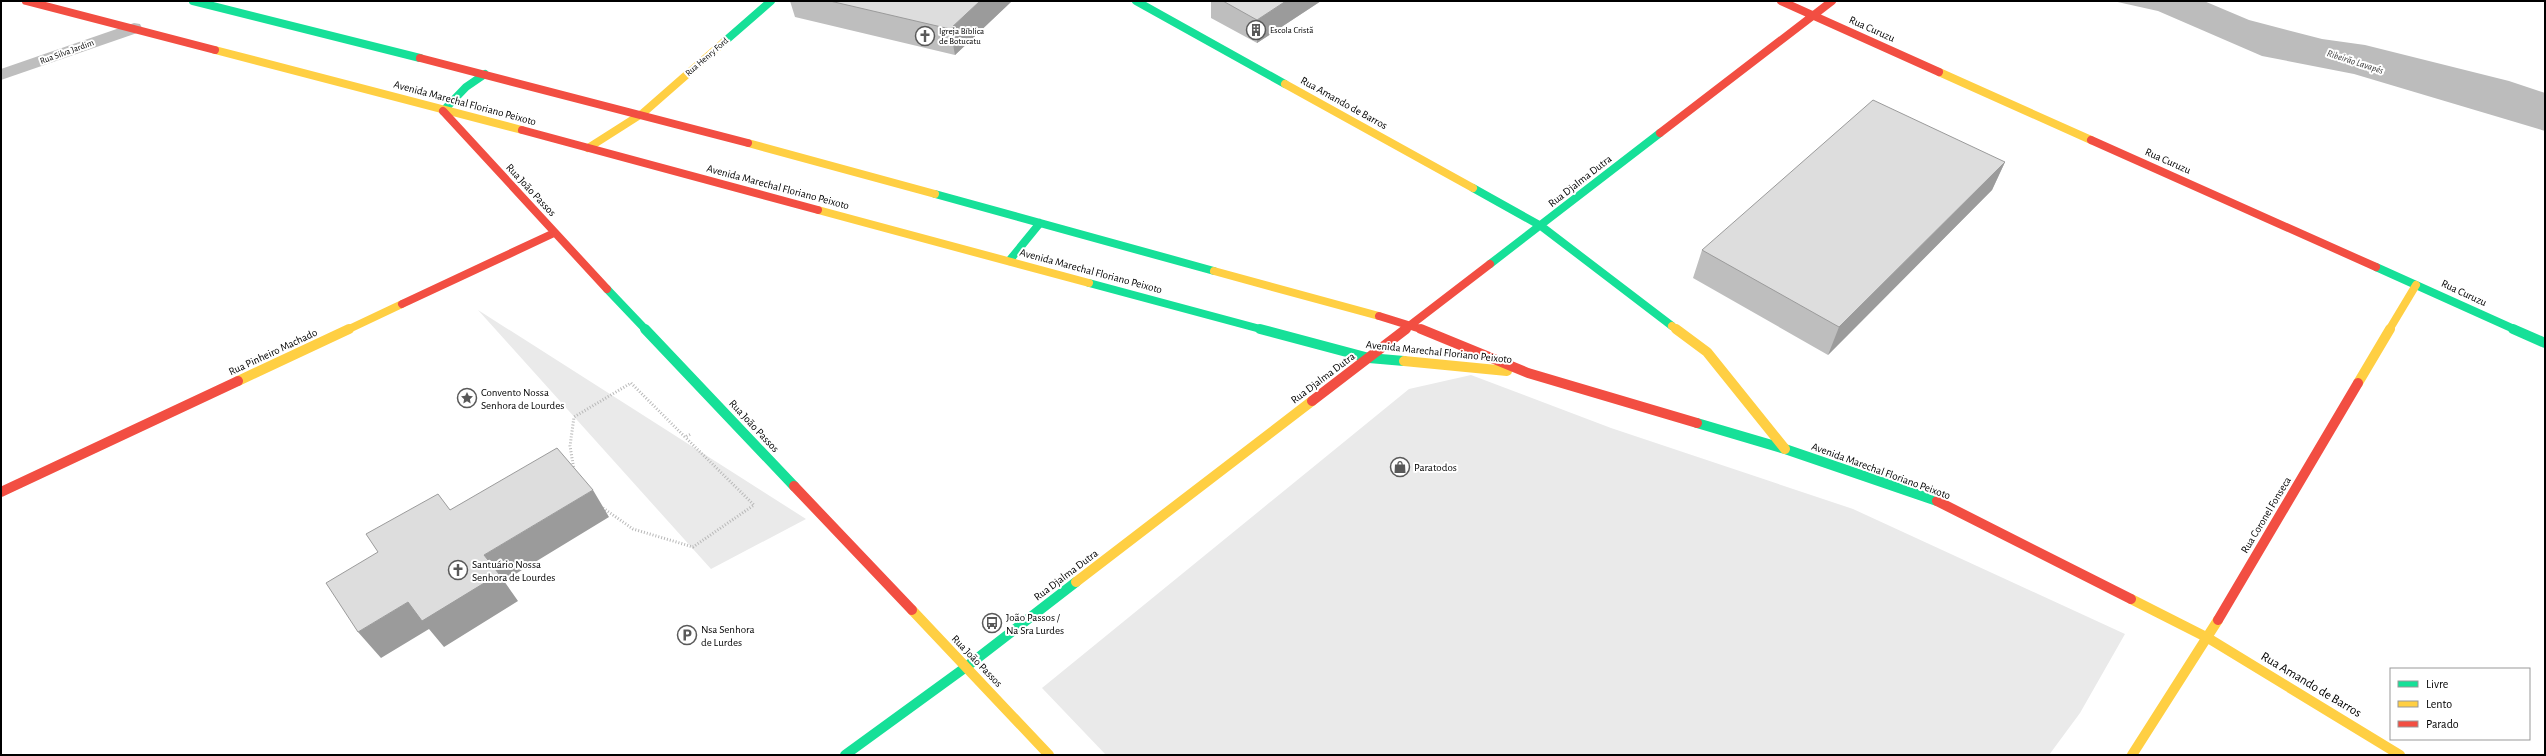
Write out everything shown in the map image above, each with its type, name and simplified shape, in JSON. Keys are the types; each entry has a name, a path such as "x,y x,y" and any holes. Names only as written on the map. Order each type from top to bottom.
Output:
{"main road":[{"name":"Avenida Marechal Floriano Peixoto","path":"26,1 134,28 443,111 588,148 1369,358 1528,373"},
{"name":"Avenida Marechal Floriano Peixoto","path":"193,1 642,114 1412,325 1528,373 1785,449 1936,501 2208,638"},
{"name":"Rua Henry Ford","path":"588,148 607,139 642,114 771,1"},
{"name":"Rua Amando de Barros","path":"1136,1 1541,226 1707,352 1785,449"},
{"name":"Rua Curuzu","path":"1781,1 2545,343"},
{"name":"Rua Djalma Dutra","path":"845,755 966,667 1832,1"},
{"path":"443,111 466,87 485,74"},
{"name":"Rua João Passos","path":"443,111 554,233 1049,755"},
{"path":"1009,261 1040,223"},
{"name":"Rua Pinheiro Machado","path":"1,492 554,233"},
{"name":"Rua Coronel Fonseca","path":"2132,755 2208,638 2416,284"},
{"name":"Rua Amando de Barros","path":"2208,638 2400,755"}],"street":[{"name":"Rua Silva Jardim","path":"1,75 134,28"}],"path":[{"path":"575,478 570,446 574,417 631,383 754,505 693,547 646,537 608,513 598,503"},
{"path":"685,437 726,414"}],"shaded area":[{"path":"478,310 806,519 711,569"},
{"path":"1471,375 1611,428 1853,509 2125,634 2080,713 2049,755 1106,755 1042,688 1409,389"}],"water":[{"name":"Ribeirão Lavapés","path":"2113,1 2204,1 2249,20 2322,39 2365,45 2509,81 2545,93 2545,131 2354,74 2262,56 2158,11"}],"building":[{"path":"830,1 980,1 950,29"},
{"path":"1223,1 1286,1 1257,20"},
{"path":"1873,100 2005,162 1839,327 1702,250"},
{"path":"557,448 593,490 484,555 499,574 422,621 408,602 358,632 326,583 378,552 366,534 438,494 450,510"}],"traffic: fast":[{"path":"193,1 420,58"},
{"path":"724,42 771,1"},
{"path":"1136,1 1285,84"},
{"path":"443,111 466,87 485,74"},
{"path":"1490,264 1660,133"},
{"path":"1473,188 1541,226 1672,326"},
{"path":"935,194 1214,271"},
{"path":"1009,261 1040,223"},
{"path":"2376,267 2545,343"},
{"path":"1089,283 1369,358 1404,361"},
{"path":"607,289 794,486"},
{"path":"1697,423 1785,449 1937,501"},
{"path":"845,755 966,667 1076,582"}],"traffic: slow":[{"path":"588,148 607,138 660,100 724,42"},
{"path":"215,50 522,130"},
{"path":"1939,72 2091,140"},
{"path":"1285,84 1473,188"},
{"path":"748,143 935,194"},
{"path":"818,210 1089,283"},
{"path":"1214,271 1379,316"},
{"path":"2358,383 2416,285"},
{"path":"238,381 402,304"},
{"path":"1672,326 1707,352 1785,449"},
{"path":"1404,361 1507,371"},
{"path":"1076,582 1312,401"},
{"path":"2131,599 2208,638 2400,755"},
{"path":"912,610 1049,755"},
{"path":"2132,755 2218,620"}],"traffic: jam":[{"path":"26,1 215,50"},
{"path":"1781,1 1939,72"},
{"path":"1660,133 1832,1"},
{"path":"420,58 748,143"},
{"path":"443,111 607,289"},
{"path":"522,130 818,210"},
{"path":"2091,140 2376,267"},
{"path":"402,304 554,233"},
{"path":"1312,401 1490,264"},
{"path":"1379,316 1412,325 1528,373 1697,423"},
{"path":"1,492 238,381"},
{"path":"2218,620 2358,383"},
{"path":"794,486 912,610"},
{"path":"1937,501 2131,599"}],"place":[{"name":"Escola Cristã","path":"1256,30"},
{"name":"Igreja Bíblica de Botucatu","path":"925,36"},
{"name":"Convento Nossa Senhora de Lourdes","path":"467,398"},
{"name":"Paratodos","path":"1400,467"},
{"name":"Santuário Nossa Senhora de Lourdes","path":"458,570"},
{"name":"João Passos / Na Sra Lurdes","path":"992,623"},
{"name":"Nsa Senhora de Lurdes","path":"687,635"}]}
